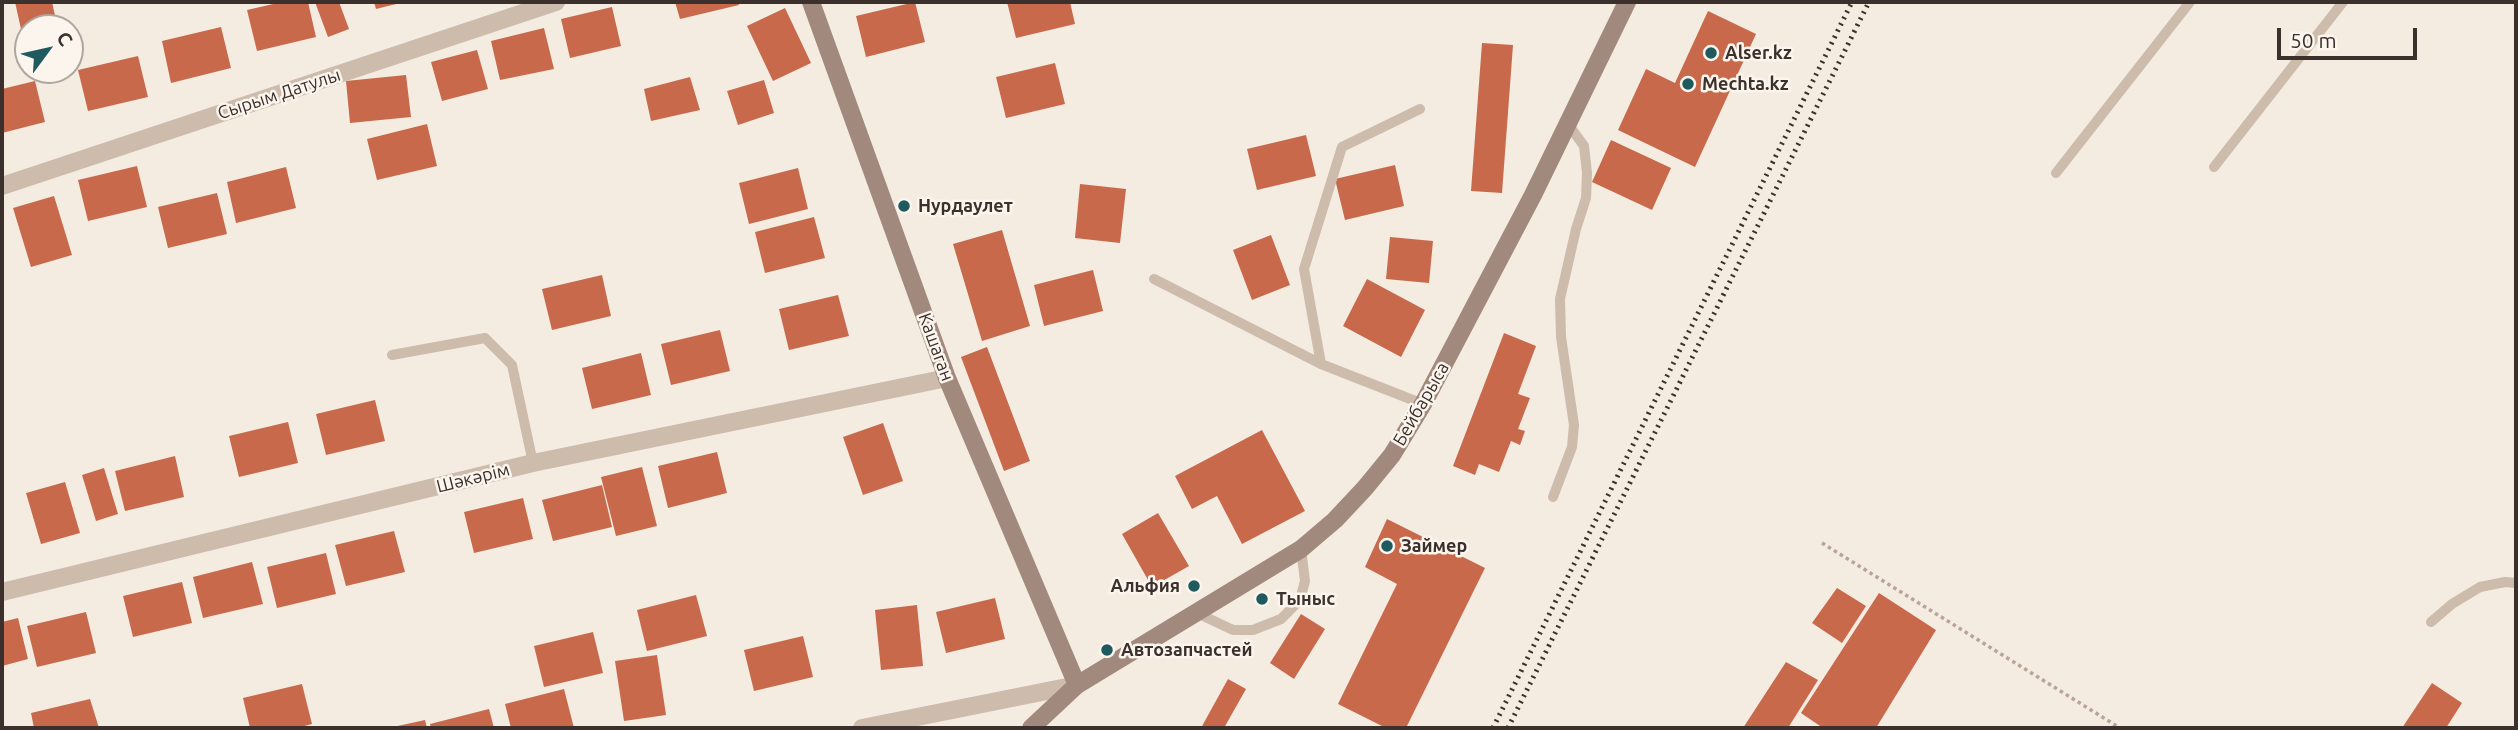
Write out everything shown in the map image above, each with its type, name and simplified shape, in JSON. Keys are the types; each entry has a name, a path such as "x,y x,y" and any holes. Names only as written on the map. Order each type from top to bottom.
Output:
{"street":[{"name":"Сырым Датулы","path":"2,186 556,2"},
{"name":"Кашаган","path":"811,2 947,378 1077,685"},
{"name":"Бейбарыса","path":"1031,728 1077,685 1301,549 1335,520 1366,488 1392,455 1423,404 1628,2"},
{"name":"Шәкәрім","path":"2,592 533,463 947,378"},
{"path":"862,728 1077,685"}],"lane":[{"path":"2056,173 2190,2"},
{"path":"2214,167 2343,2"},
{"path":"1321,364 1304,269 1342,147 1420,109"},
{"path":"1553,497 1572,447 1574,425 1561,337 1560,299 1586,198 1584,146 1568,124"},
{"path":"1154,279 1321,364 1423,404"},
{"path":"392,355 485,338 512,365 533,463"},
{"path":"1197,614 1233,630 1253,630 1281,618 1300,600 1305,581 1301,549"},
{"path":"2431,622 2452,604 2480,587 2505,582 2516,583"}],"path":[{"path":"1822,543 2120,728"}],"building":[{"path":"15,2 52,2 55,14 18,14"},
{"path":"282,2 308,2 316,37 257,51 247,10"},
{"path":"315,2 339,2 349,29 328,37"},
{"path":"374,2 400,2 400,3 376,9"},
{"path":"675,2 738,2 739,5 680,19"},
{"path":"915,2 925,42 866,57 856,16"},
{"path":"1007,2 1070,2 1075,24 1016,38"},
{"path":"612,7 621,46 570,58 561,19"},
{"path":"785,8 811,63 773,81 747,26"},
{"path":"1708,11 1756,34 1695,167 1618,130 1646,69 1675,83"},
{"path":"221,27 231,68 171,83 162,41"},
{"path":"544,28 554,69 500,80 491,41"},
{"path":"1482,43 1513,45 1502,193 1471,191"},
{"path":"477,50 488,89 442,101 431,62"},
{"path":"138,56 148,97 88,111 81,84 84,84 84,69"},
{"path":"1055,63 1065,104 1006,118 996,77"},
{"path":"406,75 411,117 350,123 346,81"},
{"path":"690,77 700,110 651,121 644,89"},
{"path":"764,80 774,113 738,125 727,91"},
{"path":"36,84 45,122 2,133 2,89"},
{"path":"427,124 437,166 377,180 367,139"},
{"path":"1306,135 1316,176 1257,190 1247,149"},
{"path":"1611,140 1671,168 1652,210 1592,182"},
{"path":"1395,165 1404,206 1345,220 1335,179"},
{"path":"137,166 147,207 88,221 78,180"},
{"path":"286,167 296,208 236,223 227,182"},
{"path":"798,168 808,209 749,224 739,183"},
{"path":"1080,184 1126,189 1120,243 1075,238"},
{"path":"217,193 227,234 168,248 158,207"},
{"path":"54,196 72,255 31,267 13,208"},
{"path":"814,217 825,258 765,273 755,232"},
{"path":"1002,230 1030,326 982,341 953,244"},
{"path":"1271,235 1290,285 1252,300 1233,250"},
{"path":"1390,237 1433,241 1429,283 1386,279"},
{"path":"1093,270 1103,311 1044,326 1034,285"},
{"path":"602,275 611,316 552,330 542,289"},
{"path":"1367,279 1425,310 1401,357 1343,326"},
{"path":"838,295 849,336 789,350 779,309"},
{"path":"720,330 730,371 671,385 661,344"},
{"path":"1504,333 1536,346 1518,394 1530,398 1518,429 1525,431 1520,445 1511,441 1499,472 1479,464 1475,475 1453,466"},
{"path":"987,347 1030,461 1004,471 961,357"},
{"path":"641,353 651,395 592,409 582,368"},
{"path":"375,400 385,441 326,455 316,414"},
{"path":"288,422 298,463 239,477 229,436"},
{"path":"883,423 903,481 863,495 843,437"},
{"path":"1262,430 1305,511 1242,544 1217,496 1192,509 1175,476"},
{"path":"717,452 727,493 668,508 658,466"},
{"path":"175,456 184,497 125,511 115,471"},
{"path":"642,467 657,526 616,536 601,477"},
{"path":"104,468 118,514 96,521 82,475"},
{"path":"65,482 80,533 41,544 26,493"},
{"path":"602,485 612,527 553,541 542,500"},
{"path":"523,498 533,539 474,553 464,512"},
{"path":"1158,513 1189,566 1152,587 1122,534"},
{"path":"1387,519 1485,568 1406,728 1386,728 1338,704 1397,584 1365,567"},
{"path":"394,531 405,572 346,586 335,545"},
{"path":"326,553 336,594 277,608 267,567"},
{"path":"252,562 263,604 203,618 193,577"},
{"path":"182,582 192,623 133,637 123,596"},
{"path":"1837,588 1866,606 1842,643 1812,623"},
{"path":"1879,593 1936,630 1876,728 1823,728 1801,713"},
{"path":"696,595 707,636 647,651 637,610"},
{"path":"995,598 1005,639 946,653 936,612"},
{"path":"917,605 923,666 881,670 875,610"},
{"path":"86,612 96,653 37,667 27,626"},
{"path":"1301,614 1325,629 1294,679 1270,663"},
{"path":"18,618 28,659 2,666 2,622"},
{"path":"593,632 603,673 544,687 534,646"},
{"path":"803,636 813,677 754,691 744,650"},
{"path":"657,655 666,715 624,721 615,661"},
{"path":"1786,662 1818,680 1788,728 1743,728"},
{"path":"1228,679 1246,689 1224,728 1201,728"},
{"path":"2432,683 2462,703 2446,728 2402,728"},
{"path":"302,684 312,724 297,728 250,728 243,698"},
{"path":"564,689 574,728 511,728 505,704"},
{"path":"90,699 99,728 34,728 31,713"},
{"path":"489,709 494,728 431,728 430,724"},
{"path":"425,720 427,728 393,728 393,727"}],"railway":[{"path":"1493,728 1852,2"},
{"path":"1508,728 1869,2"}],"place":[{"name":"Alser.kz","path":"1711,53"},
{"name":"Mechta.kz","path":"1688,84"},
{"name":"Нурдаулет","path":"904,206"},
{"name":"Займер","path":"1387,546"},
{"name":"Альфия","path":"1194,586"},
{"name":"Тыныс","path":"1262,599"},
{"name":"Автозапчастей","path":"1107,650"}]}
